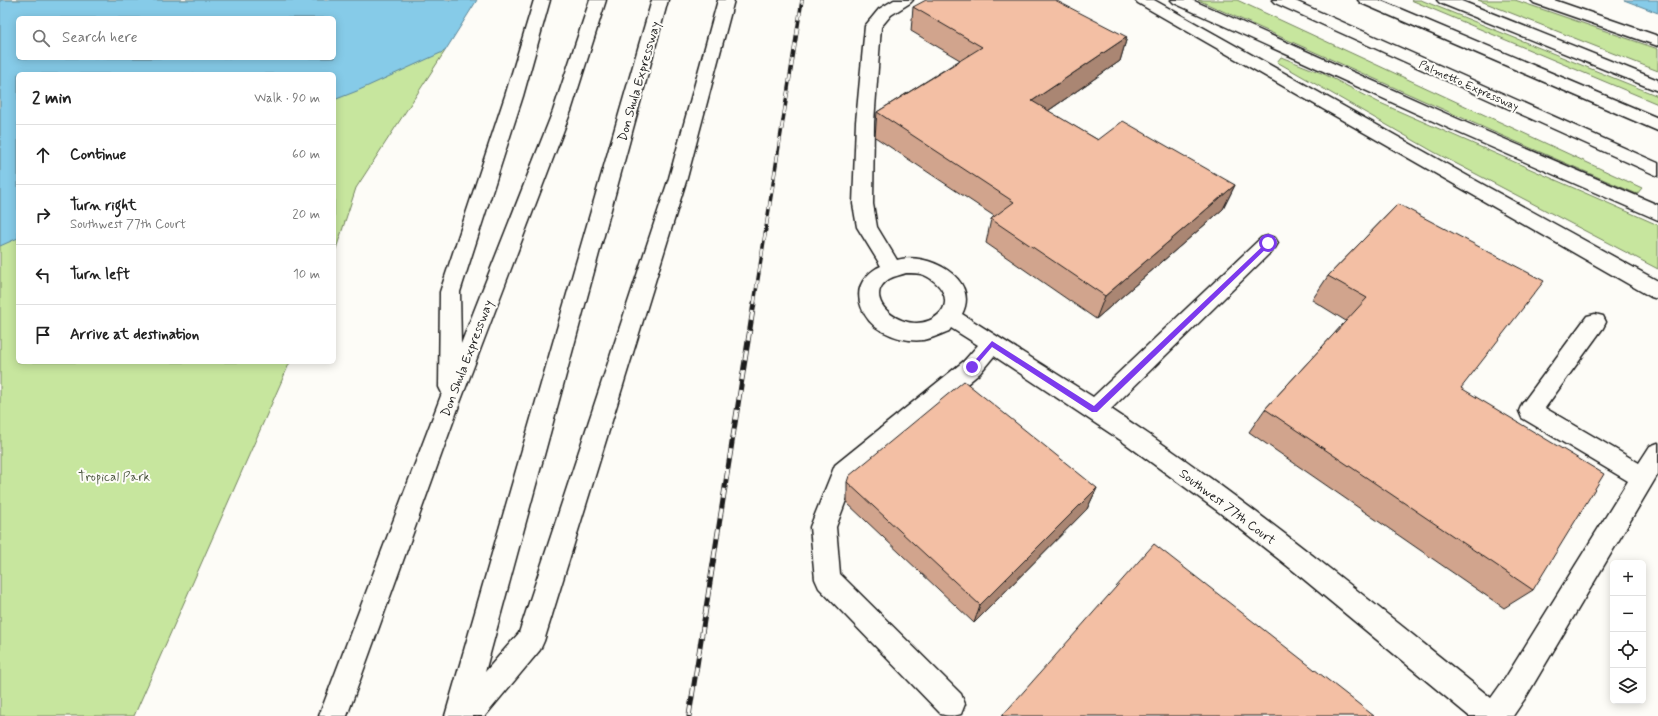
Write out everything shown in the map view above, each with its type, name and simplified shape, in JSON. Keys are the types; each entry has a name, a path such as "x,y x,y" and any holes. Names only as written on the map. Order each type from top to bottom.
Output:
{"main road":[{"path":"450,400 450,292 514,96 542,0"},
{"name":"Don Shula Expressway","path":"333,716 450,400 562,111 598,0"},
{"name":"Don Shula Expressway","path":"459,716 660,0"},
{"path":"466,716 530,642 678,178 726,0"},
{"path":"892,268 867,227 864,212 865,122 873,26 886,12 904,0"},
{"path":"1143,0 1466,184 1658,291"},
{"path":"1179,0 1463,128 1658,213"},
{"name":"Palmetto Expressway","path":"1280,0 1658,170"},
{"path":"1366,0 1658,125"},
{"path":"1445,0 1658,86"},
{"path":"1539,0 1658,41"},
{"path":"1094,410 1268,243"},
{"path":"905,265 920,266 933,270 944,277 952,286 956,296 955,307 950,317 940,325 927,330 912,332 898,329 885,323 874,314 869,304 868,293 872,283 881,274 892,268 905,265"},
{"name":"Southwest 77th Court","path":"950,317 1094,410 1189,476 1263,532 1490,716"},
{"path":"1595,322 1530,412 1642,478"},
{"path":"951,704 828,580 823,527 844,472 972,367 992,344"},
{"path":"1496,716 1516,687 1658,453"}],"green space":[{"name":"Tropical Park","path":"0,0 468,0 445,51 356,188 336,249 336,72 16,72 16,364 289,364 134,716 0,716"},
{"path":"1198,0 1237,0 1642,188 1637,194"},
{"path":"1411,0 1421,0 1658,96 1658,104"},
{"path":"1478,0 1515,0 1658,49 1658,71"},
{"path":"1281,57 1324,74 1378,102 1658,225 1658,269 1434,152 1277,62"}],"water":[{"path":"0,0 477,0 445,51 336,99 336,72 16,72 16,239 0,246"},
{"path":"1624,0 1658,0 1658,13"}],"building":[{"path":"926,0 1055,0 1127,37 1032,101 1098,140 1123,121 1235,185 1105,296 991,219 1014,202 877,112 982,47 913,7"},
{"path":"1398,204 1544,281 1461,388 1604,474 1533,590 1265,409 1367,298 1328,276"},
{"path":"964,381 1097,488 980,605 847,482 849,476"},
{"path":"1154,544 1374,716 1002,716"}],"railway":[{"path":"754,304 802,0"},
{"path":"689,716 754,303"}],"route":[{"path":"972,367 992,344 1094,410 1268,243"}]}
